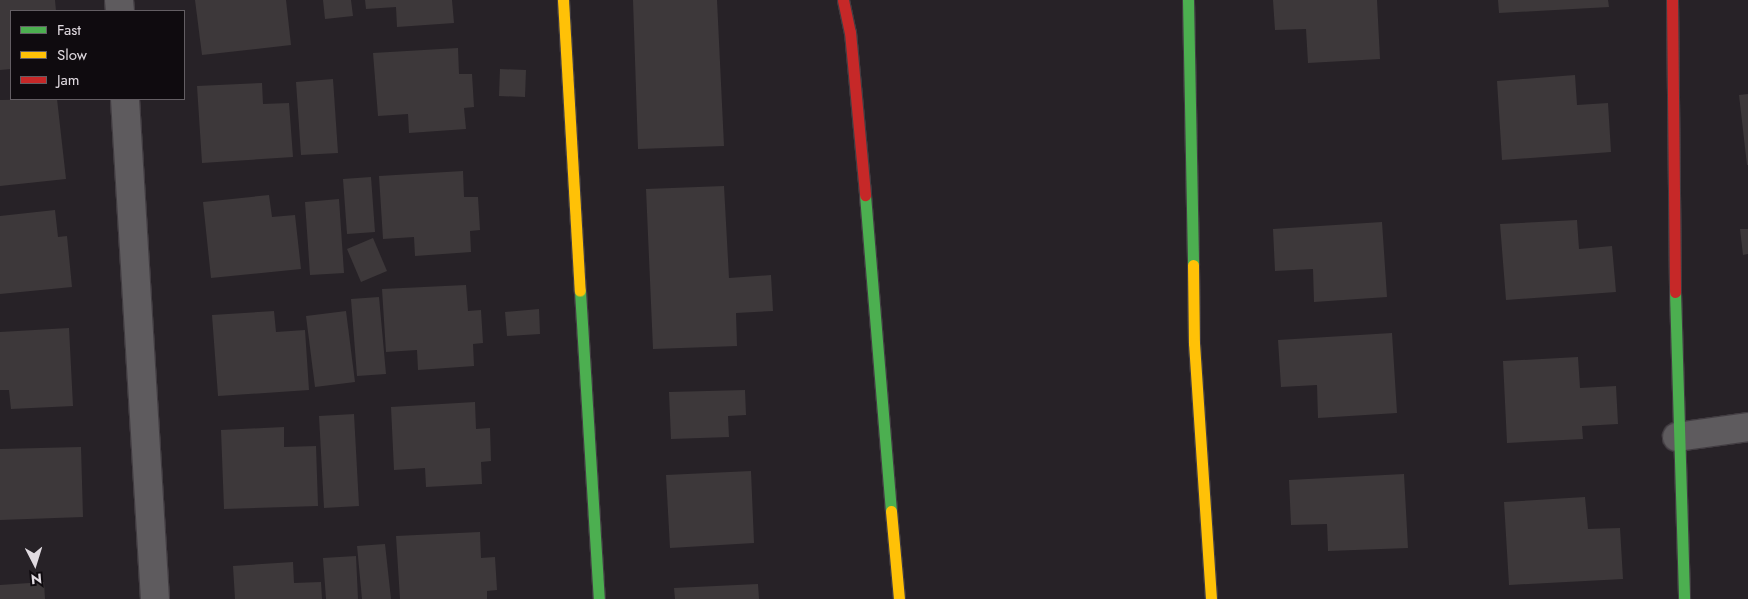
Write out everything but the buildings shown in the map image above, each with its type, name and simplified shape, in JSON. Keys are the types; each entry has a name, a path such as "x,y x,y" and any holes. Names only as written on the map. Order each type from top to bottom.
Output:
{"street":[{"path":"563,0 599,599"},
{"path":"843,0 850,32 862,151 899,599"},
{"path":"1188,0 1194,343 1211,599"},
{"path":"1672,0 1677,437 1684,599"},
{"path":"125,100 155,599"},
{"path":"1677,437 1748,428"}],"traffic: fast":[{"path":"1188,0 1193,265"},
{"path":"865,195 891,511"},
{"path":"580,291 599,599"},
{"path":"1675,292 1684,599"}],"traffic: slow":[{"path":"563,0 580,291"},
{"path":"1193,265 1194,343 1211,599"},
{"path":"891,511 899,599"}],"traffic: jam":[{"path":"843,0 850,32 865,195"},
{"path":"1672,0 1675,292"}]}
